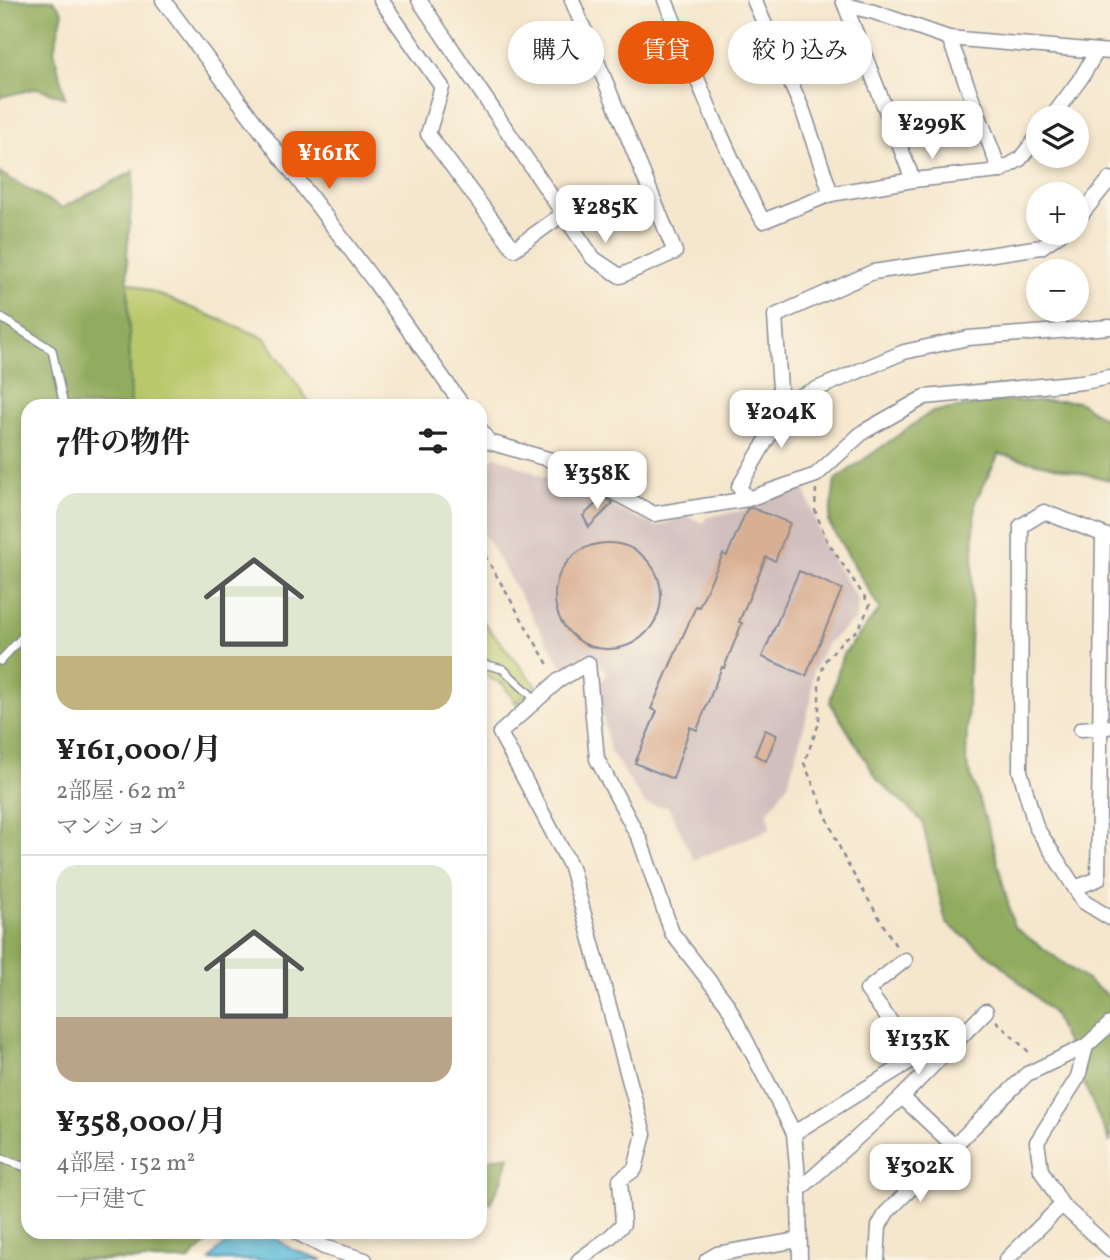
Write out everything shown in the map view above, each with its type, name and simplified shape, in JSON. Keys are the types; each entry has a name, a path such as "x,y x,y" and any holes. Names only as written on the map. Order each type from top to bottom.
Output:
{"street":[{"path":"163,0 374,281 458,399"},
{"path":"381,0 442,87 428,134 514,249 564,214"},
{"path":"419,0 593,258 620,276 675,252 572,0"},
{"path":"666,0 713,118 763,221 831,194 913,180 1000,171 1020,159 1026,151"},
{"path":"754,0 803,111 831,194"},
{"path":"844,3 913,180"},
{"path":"844,3 949,38 1103,52"},
{"path":"949,38 1000,171"},
{"path":"1061,105 1103,52"},
{"path":"1089,204 1110,179"},
{"path":"748,499 739,487 777,422 781,404 775,316 873,272 1044,245"},
{"path":"781,404 904,352 968,338 1108,324"},
{"path":"487,439 489,442 558,462 654,514 748,499 816,475 863,432 925,397 1110,377"},
{"path":"1075,888 1098,879 1106,727 1106,536 1044,512 1021,526 1020,771 1036,827 1075,888 1084,901 1110,918"},
{"path":"579,1260 623,1224 620,1180 635,1169 644,1134 571,867 499,733 558,681 588,663 597,759 640,840 672,933 727,1004 794,1133 799,1190 800,1260"},
{"path":"1081,729 1106,727"},
{"path":"794,1133 917,1057 867,990 905,960"},
{"path":"799,1190 902,1097 986,1012"},
{"path":"877,1260 879,1226 887,1212 1027,1074 1086,1046 1110,1024"},
{"path":"1086,1046 1078,1077 1037,1142 1041,1170 1062,1205 1110,1249"},
{"path":"902,1097 954,1146"},
{"path":"1006,1260 1062,1205"},
{"path":"309,1239 324,1247 365,1260"},
{"path":"707,1260 717,1254 798,1240"}],"lane":[{"path":"0,317 52,350 62,399"},
{"path":"0,661 21,639"},
{"path":"487,665 503,669 536,700"},
{"path":"0,1158 21,1166"}],"path":[{"path":"816,475 816,510 827,541 870,605 858,630 843,640 824,662 819,684 819,723 804,763 845,860 905,960"},
{"path":"487,559 558,681"},
{"path":"986,1012 1042,1066"}],"shaded area":[{"path":"496,456 657,527 685,516 704,523 707,517 745,510 797,486 806,492 824,546 858,600 856,619 826,644 813,671 811,701 788,784 768,812 770,829 694,860 668,807 646,805 610,751 597,687 608,673 588,652 563,668 487,540 487,463"}],"green space":[{"path":"0,0 53,0 63,12 54,50 65,98 38,88 0,97"},
{"path":"134,171 127,255 131,399 21,399 21,1239 211,1239 189,1260 0,1259 0,173 62,208"},
{"path":"0,209 75,260 265,338 307,399 21,399 21,1169"},
{"path":"1002,401 1077,401 1110,422 1110,480 999,454 975,502 966,761 990,833 1014,927 1110,997 1110,1143 1053,1013 1000,964 946,923 922,821 878,780 830,702 842,656 880,609 829,523 835,480 931,412"},
{"path":"487,626 537,686 516,703 503,684 487,677"},
{"path":"509,1156 503,1178 490,1203 487,1202 487,1159"},
{"path":"23,1239 65,1239 175,1260 23,1260"}],"water":[{"path":"234,1239 277,1239 291,1249 323,1260 210,1260 218,1250"}],"building":[{"path":"603,497 613,503 589,527 583,516"},
{"path":"752,508 790,523 775,561 766,557 739,622 742,623 697,730 690,727 673,779 635,763 657,711 651,709 696,606 699,607 723,554 727,556 747,509"},
{"path":"608,543 628,547 646,558 657,576 661,596 657,616 646,634 628,645 608,649 588,645 570,634 559,616 555,596 559,576 570,558 588,547"},
{"path":"799,571 842,589 806,676 762,657"},
{"path":"765,730 777,735 766,761 755,755"}]}
